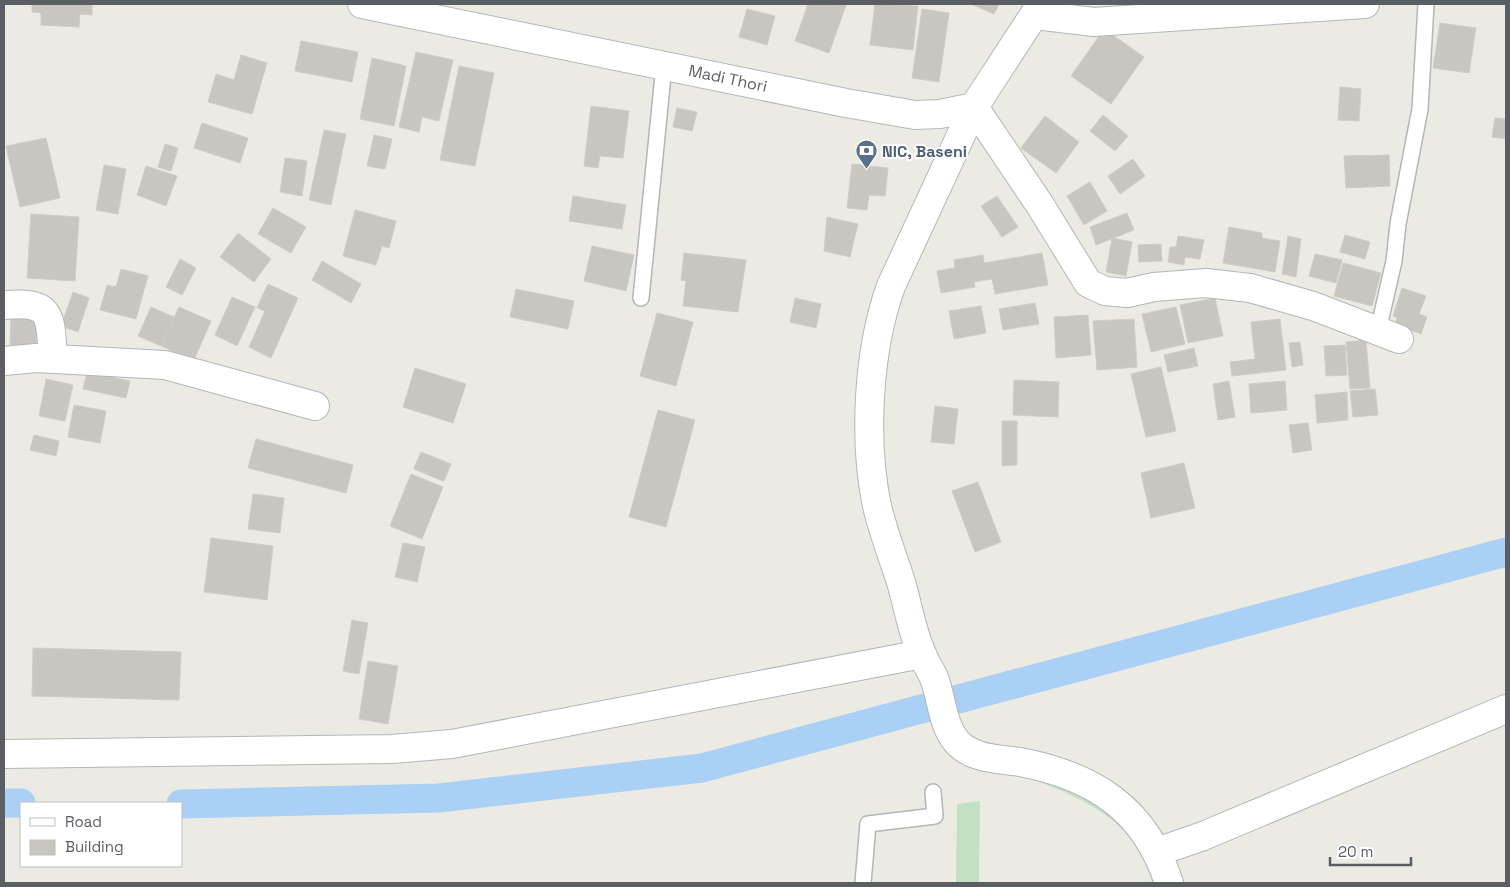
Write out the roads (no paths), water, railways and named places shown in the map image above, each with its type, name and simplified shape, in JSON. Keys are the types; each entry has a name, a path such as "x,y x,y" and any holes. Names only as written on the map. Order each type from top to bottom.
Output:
{"street":[{"name":"Madi Thori","path":"362,4 915,115 940,114 974,107"},
{"path":"1169,883 1157,852 1129,812 1095,786 1062,772 982,756 969,751 956,741 947,721 934,678 922,654 877,507 871,470 870,415 874,349 880,315 891,286 974,107 1038,10 1094,22 1365,4"},
{"path":"974,107 1040,205 1088,283 1105,291 1127,293 1154,287 1206,283 1250,288 1313,306 1389,335"},
{"path":"4,305 38,306 47,313 51,326 54,359"},
{"path":"4,361 54,359 165,365 315,406"},
{"path":"4,754 382,749 452,744 922,654"},
{"path":"1157,852 1203,836 1506,709"}],"lane":[{"path":"1389,335 1398,224 1420,109 1426,4"},
{"path":"641,298 664,65"},
{"path":"863,883 868,824 935,816 933,792"}],"waterway":[{"path":"182,804 439,798 702,768 1506,552"},
{"path":"4,803 20,803"}],"place":[{"name":"NIC, Baseni","path":"866,170"}]}
